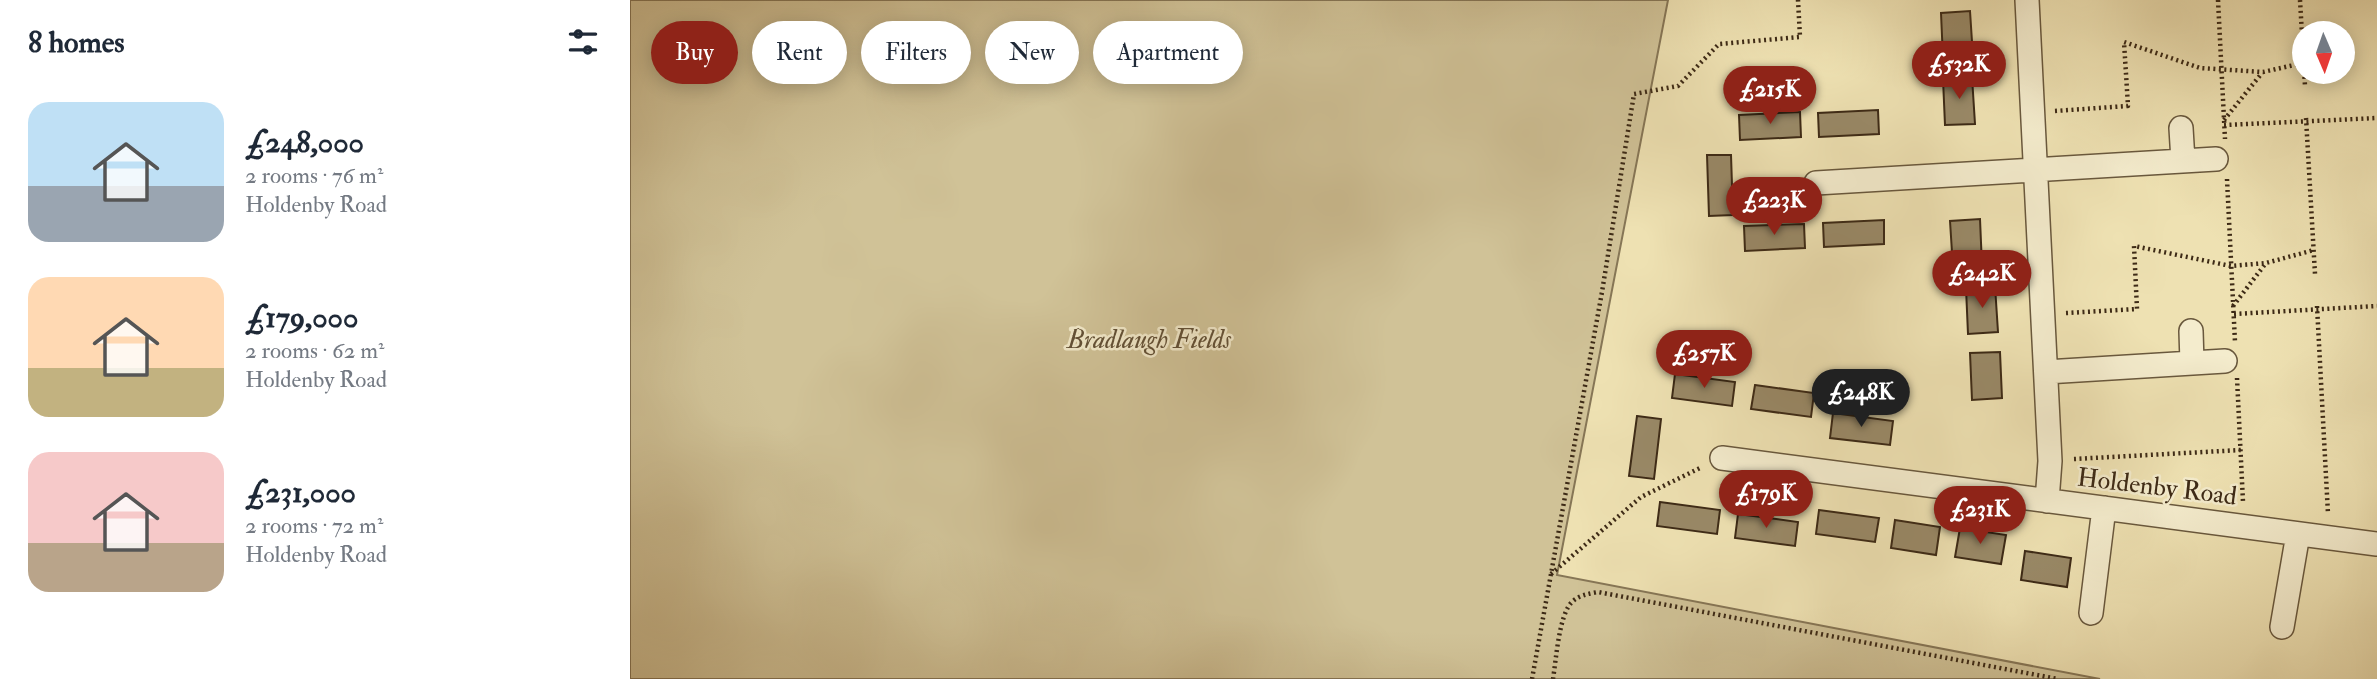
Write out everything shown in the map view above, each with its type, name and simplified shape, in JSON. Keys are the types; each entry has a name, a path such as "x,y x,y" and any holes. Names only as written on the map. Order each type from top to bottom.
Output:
{"street":[{"path":"2027,0 2050,461 2046,501"},
{"path":"2181,128 2183,161"},
{"path":"1816,183 2222,159"},
{"path":"2191,331 2192,363"},
{"path":"2046,372 2232,361"},
{"name":"Holdenby Road","path":"1722,458 2377,544"},
{"path":"2091,613 2104,508"},
{"path":"2282,627 2298,534"}],"path":[{"path":"1532,679 1634,94 1678,86 1718,44 1800,37 1798,0"},
{"path":"2218,0 2224,123 2222,159 2234,314 2232,361 2245,527"},
{"path":"2300,0 2301,21"},
{"path":"2034,112 2128,106 2124,42 2200,68 2221,67 2263,72 2292,66"},
{"path":"2224,123 2263,72"},
{"path":"2224,123 2377,118"},
{"path":"2307,120 2315,274"},
{"path":"2042,315 2137,309 2134,246 2231,266 2266,263 2314,250"},
{"path":"2233,306 2266,263"},
{"path":"2234,314 2317,307 2377,306"},
{"path":"2317,307 2329,538"},
{"path":"2050,461 2241,450"},
{"path":"1551,574 1641,496 1722,458"},
{"path":"1553,679 1565,613 1571,603 1582,595 1598,592 2058,679"}],"green space":[{"name":"Bradlaugh Fields","path":"630,0 1668,0 1557,575 2100,679 630,679"}],"building":[{"path":"1970,11 1973,57 1943,59 1941,13"},
{"path":"1972,77 1975,124 1945,125 1943,79"},
{"path":"1878,110 1879,134 1819,137 1818,113"},
{"path":"1800,112 1801,137 1740,140 1739,115"},
{"path":"1707,155 1731,155 1733,215 1709,216"},
{"path":"1980,219 1982,266 1953,268 1950,221"},
{"path":"1884,220 1884,244 1824,247 1823,223"},
{"path":"1804,224 1805,248 1745,251 1744,226"},
{"path":"1995,286 1998,332 1968,334 1966,288"},
{"path":"2000,352 2002,398 1972,400 1970,353"},
{"path":"1675,374 1735,382 1732,406 1672,398"},
{"path":"1755,385 1814,393 1811,417 1751,409"},
{"path":"1833,413 1893,421 1890,445 1830,438"},
{"path":"1637,416 1661,419 1654,479 1629,476"},
{"path":"1660,502 1720,510 1717,534 1657,526"},
{"path":"1819,510 1879,518 1875,542 1816,534"},
{"path":"1738,514 1798,522 1795,546 1735,538"},
{"path":"1895,520 1940,527 1936,555 1891,548"},
{"path":"1960,528 2006,535 2001,564 1955,557"},
{"path":"2025,551 2071,558 2067,587 2021,580"}]}
